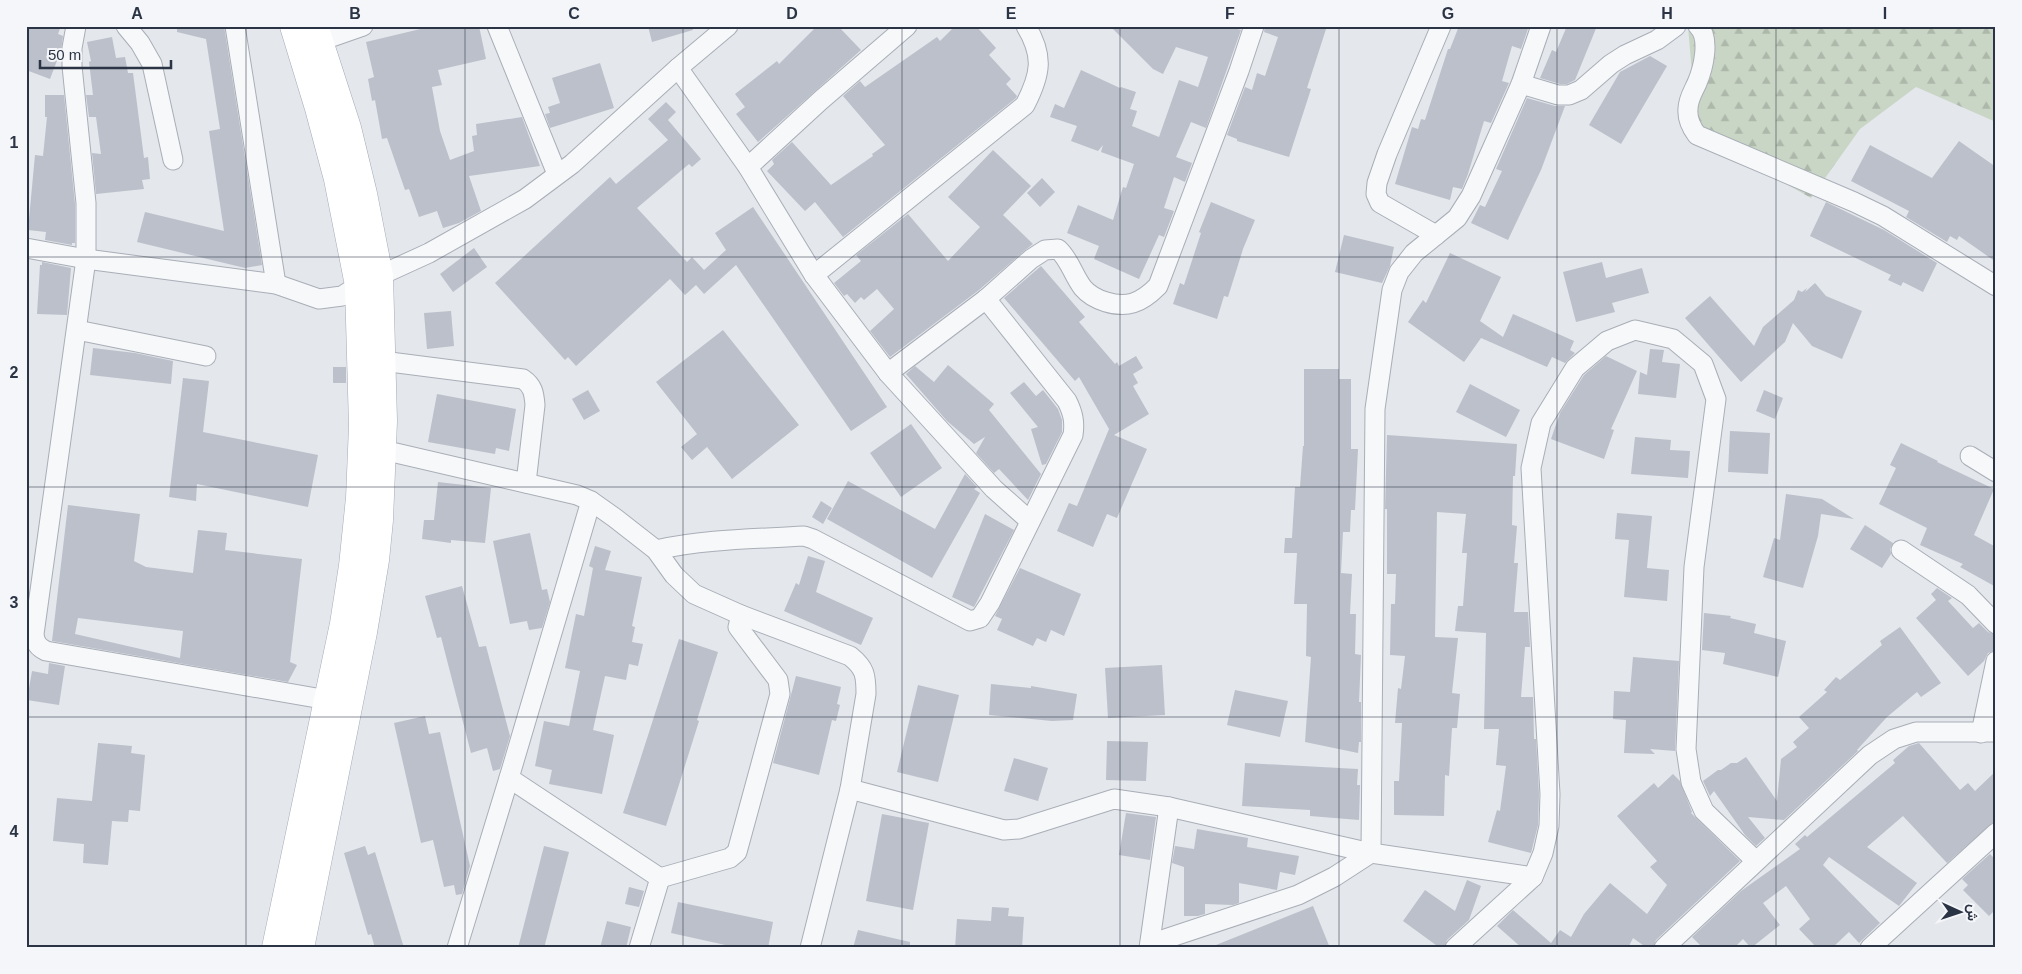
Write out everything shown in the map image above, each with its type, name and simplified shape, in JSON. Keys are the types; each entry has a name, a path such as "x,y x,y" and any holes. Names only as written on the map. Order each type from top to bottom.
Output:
{"main road":[{"path":"276,948 344,624 353,566 360,498 372,447 382,361 369,280 294,26"},
{"path":"300,948 363,632 375,560 379,520 372,447 369,280 363,194 317,34"}],"street":[{"path":"76,26 72,48 72,66 86,203 86,259 34,634 35,642 46,651 328,700"},
{"path":"126,26 140,43 152,64 173,160"},
{"path":"235,26 276,284"},
{"path":"317,34 363,26"},
{"path":"497,26 557,174"},
{"path":"26,248 86,259 276,284 319,299 342,296 369,280 429,253 525,199 572,164 678,68 728,26"},
{"path":"748,167 821,100 907,26"},
{"path":"814,275 1025,104 1037,76 1039,62 1036,42 1026,26"},
{"path":"888,373 986,299 1031,259 1045,250 1058,249 1066,256 1084,288 1093,296 1106,302 1131,304 1147,297 1158,286 1236,80 1254,26"},
{"path":"1436,235 1380,203 1376,194 1377,183 1387,154 1441,26"},
{"path":"1371,853 1375,409 1392,290 1399,272 1414,253 1457,218 1470,196 1521,84 1541,26"},
{"path":"1521,84 1558,95 1569,95 1581,90 1611,64 1656,40 1676,26"},
{"path":"1698,26 1704,37 1704,49 1700,74 1689,100 1687,111 1690,126 1697,135 1883,216 1996,286"},
{"path":"678,68 748,167 814,275 888,373 994,489 1030,520"},
{"path":"656,550 709,541 804,536 813,538 970,621 980,618 990,603 1073,435 1074,425 1072,412 1067,401 986,299"},
{"path":"77,330 206,356"},
{"path":"1455,948 1532,877 1543,853 1549,826 1550,794 1531,468 1541,423 1575,368 1606,341 1635,330 1672,339 1703,364 1716,399 1694,567 1686,749 1691,782 1704,811 1756,861"},
{"path":"382,361 523,380 531,385 535,404 526,482"},
{"path":"372,447 577,495 590,501 656,550 674,575 694,594 740,615 850,656 860,664 866,678 866,694 850,789 810,948"},
{"path":"1970,456 1996,472"},
{"path":"457,948 590,501"},
{"path":"1901,550 1968,594 1996,624"},
{"path":"509,778 660,878 730,858 737,852 780,694 778,680 738,627 740,615"},
{"path":"1664,948 1870,755 1894,740 1916,732 1988,732 1996,661"},
{"path":"850,789 1004,830 1019,829 1114,799 1169,808 1371,853 1532,877"},
{"path":"1169,808 1150,946 1298,895 1334,877 1371,853"},
{"path":"1870,948 1996,833"},
{"path":"639,948 660,878"}],"green space":[{"path":"1688,26 1996,26 1996,122 1916,87 1860,129 1811,198 1697,134"}],"building":[{"path":"26,26 61,26 58,34 63,36 61,50 50,79 26,70"},
{"path":"177,26 224,26 262,265 245,268 137,242 145,212 224,231 209,131 220,129 206,39 177,32"},
{"path":"433,26 479,26 486,59 438,70 442,85 432,87 440,131 450,160 474,151 472,136 477,135 476,124 522,117 540,166 469,176 481,211 459,223 443,228 437,211 419,217 409,189 405,190 387,138 382,139 375,100 372,101 368,79 374,77 366,42"},
{"path":"648,26 692,26 693,30 652,42"},
{"path":"817,26 838,26 861,50 758,142 736,114 745,107 735,94 777,61 779,64"},
{"path":"955,26 976,26 996,48 989,55 1011,79 1006,84 1017,96 1016,98 843,237 815,202 805,211 767,171 774,164 772,160 792,142 831,185 873,156 872,154 885,145 843,96 860,81 865,87 937,37 940,41"},
{"path":"1110,26 1228,26 1241,30 1206,128 1191,122 1176,157 1192,163 1185,182 1174,177 1164,208 1174,211 1164,237 1159,235 1139,279 1094,259 1099,246 1067,233 1078,205 1113,220 1123,187 1126,188 1134,164 1101,152 1103,145 1098,151 1071,141 1077,126 1050,117 1055,104 1064,108 1081,70 1120,88 1136,92 1130,109 1137,111 1132,126 1159,137 1179,80 1198,87 1208,57 1176,47 1163,74 1153,69"},
{"path":"1265,26 1327,26 1307,88 1311,89 1289,157 1237,141 1237,139 1227,135 1245,87 1252,90 1257,73 1265,76 1278,37 1264,32"},
{"path":"1459,26 1529,26 1521,49 1512,46 1502,81 1509,83 1491,123 1484,121 1462,189 1453,187 1450,200 1395,184 1412,127 1418,129 1421,119 1425,120 1448,49 1450,49"},
{"path":"1567,26 1597,26 1575,80 1567,84 1560,84 1540,78 1552,50 1556,52"},
{"path":"112,37 116,58 125,57 128,73 133,73 144,158 148,157 150,179 142,180 144,189 96,194 92,153 101,154 96,117 89,117 86,95 93,95 89,62 91,61 87,42"},
{"path":"1650,56 1667,66 1621,144 1589,125 1620,72"},
{"path":"600,63 614,108 550,128 545,114 550,113 548,107 560,103 552,78"},
{"path":"45,95 64,95 75,204 75,243 72,243 72,245 45,240 46,232 28,230 35,155 43,156 47,117 45,117"},
{"path":"1527,98 1555,106 1565,106 1541,170 1508,240 1471,223 1480,205 1485,207 1502,171 1496,169"},
{"path":"666,102 676,112 668,120 701,159 692,167 689,164 637,208 687,262 692,257 704,270 726,250 715,233 753,207 887,407 851,431 736,265 704,294 696,285 685,295 670,279 576,366 568,357 565,360 495,283 610,177 616,184 668,140 648,119"},
{"path":"1959,141 1996,167 1996,262 1959,236 1957,240 1950,236 1947,242 1906,217 1909,211 1851,181 1870,145 1932,178"},
{"path":"993,150 1031,186 1003,215 1033,244 979,290 890,357 870,331 894,309 877,289 864,300 861,297 855,303 847,294 844,296 834,283 861,261 856,255 908,214 948,261 980,227 948,197"},
{"path":"1042,178 1055,192 1040,207 1027,193"},
{"path":"1211,202 1255,220 1243,249 1228,297 1224,296 1217,319 1173,304 1180,283 1184,285 1201,233 1199,232"},
{"path":"1826,202 1884,230 1937,263 1923,292 1903,282 1901,286 1888,280 1891,275 1810,236"},
{"path":"1344,235 1394,247 1390,266 1382,283 1335,272"},
{"path":"474,248 487,267 453,292 440,274"},
{"path":"1450,253 1501,277 1480,321 1503,337 1513,314 1574,341 1570,350 1575,353 1565,363 1552,357 1547,367 1481,338 1464,362 1408,322 1423,300 1426,303"},
{"path":"42,262 71,268 67,315 37,314 40,265 42,265"},
{"path":"1602,262 1606,278 1642,268 1649,293 1612,303 1615,312 1576,322 1563,272"},
{"path":"1041,266 1085,317 1079,322 1115,364 1117,362 1119,366 1136,356 1143,368 1133,374 1138,383 1133,386 1149,414 1114,435 1147,449 1117,518 1107,514 1093,547 1057,531 1069,503 1077,506 1109,429 1079,377 1075,381 1004,298"},
{"path":"1815,283 1826,296 1862,311 1842,359 1812,346 1793,323 1785,342 1741,382 1685,318 1710,296 1754,346 1763,327 1794,300 1798,290 1802,292 1807,288 1805,292"},
{"path":"451,311 454,346 427,349 424,313"},
{"path":"723,330 799,425 732,479 707,447 692,460 681,447 697,434 656,382"},
{"path":"93,348 135,353 173,361 171,384 90,375"},
{"path":"1650,349 1664,350 1662,362 1680,364 1676,398 1638,394 1640,372 1647,375"},
{"path":"1606,356 1637,371 1611,429 1614,430 1604,459 1551,439 1560,413 1584,375"},
{"path":"948,365 994,404 989,410 1041,474 1028,500 999,469 994,473 976,453 985,437 974,444 947,421 906,374 915,366 934,382"},
{"path":"333,367 346,367 346,383 333,383"},
{"path":"1304,369 1339,369 1339,379 1351,379 1351,449 1358,449 1355,510 1351,510 1350,532 1343,532 1341,573 1352,574 1350,614 1356,614 1355,654 1361,655 1359,702 1361,702 1361,742 1359,742 1358,753 1305,742 1311,657 1306,656 1307,604 1294,604 1297,553 1284,553 1285,538 1292,538 1295,487 1300,487 1304,446"},
{"path":"183,378 209,381 203,432 318,455 308,507 197,484 196,501 169,497"},
{"path":"1024,382 1036,396 1043,390 1058,409 1062,420 1062,432 1046,464 1042,465 1031,429 1038,427 1010,393"},
{"path":"1470,384 1520,410 1506,437 1456,412"},
{"path":"588,390 600,411 584,420 572,399"},
{"path":"1764,390 1783,398 1775,419 1756,411"},
{"path":"437,394 516,409 509,451 496,448 495,454 428,442"},
{"path":"911,424 942,468 901,497 870,453"},
{"path":"1730,431 1770,433 1768,474 1728,472"},
{"path":"1387,435 1517,444 1515,476 1513,476 1512,525 1517,526 1514,563 1518,563 1514,612 1528,612 1530,647 1525,647 1521,697 1533,697 1534,739 1536,739 1539,794 1538,825 1531,853 1488,842 1497,810 1500,811 1506,766 1496,765 1499,729 1484,729 1486,633 1455,631 1458,606 1463,606 1467,553 1462,553 1466,514 1437,512 1435,637 1458,638 1452,693 1460,694 1457,728 1452,728 1449,776 1445,775 1444,816 1394,815 1394,781 1399,781 1402,723 1395,723 1398,688 1401,689 1405,656 1390,655 1391,604 1395,604 1396,574 1387,574 1387,509 1385,509"},
{"path":"1635,437 1671,440 1670,450 1690,451 1688,478 1631,474"},
{"path":"1901,443 1994,489 1974,535 1996,547 1996,587 1960,567 1963,564 1920,545 1927,528 1879,504 1896,468 1890,465"},
{"path":"965,474 977,487 974,489 980,493 932,578 827,519 848,481 935,529"},
{"path":"438,482 491,488 485,543 451,540 451,543 422,539 424,520 434,520"},
{"path":"1786,494 1822,499 1854,519 1821,514 1818,536 1803,588 1763,577 1774,538 1780,540"},
{"path":"821,501 832,508 823,524 812,517"},
{"path":"68,505 140,514 134,561 146,567 193,573 198,530 227,533 225,550 302,559 290,662 297,665 288,682 52,641","holes":["78,618 183,631 180,658 75,634"]},
{"path":"1617,513 1652,516 1647,568 1669,570 1667,601 1624,597 1629,540 1615,539"},
{"path":"985,514 1014,530 974,607 952,597"},
{"path":"1865,525 1893,543 1890,549 1891,554 1882,568 1850,549"},
{"path":"530,533 542,590 547,589 550,602 542,628 529,630 527,621 510,624 493,541"},
{"path":"595,546 611,551 605,570 642,577 632,626 635,627 632,642 643,644 638,666 629,664 626,680 605,676 593,730 614,735 602,794 549,784 552,770 535,766 544,721 569,726 580,671 565,668 576,614 584,616 593,568 589,566"},
{"path":"808,556 825,561 816,592 873,618 861,645 784,611 796,583 799,585"},
{"path":"1020,568 1081,594 1064,636 1051,630 1046,642 1037,638 1033,646 997,630 1002,619 995,616"},
{"path":"462,586 479,647 486,646 510,736 500,769 493,771 487,748 471,753 441,637 437,638 425,596"},
{"path":"1937,588 1952,598 1948,601 1973,628 1979,623 1988,632 1996,635 1996,650 1988,653 1984,661 1968,676 1916,618 1936,600 1931,594"},
{"path":"1704,613 1731,616 1730,618 1756,624 1754,633 1786,641 1778,677 1723,664 1725,653 1702,650"},
{"path":"1900,627 1941,683 1921,697 1917,692 1887,717 1858,751 1784,820 1748,817 1765,838 1756,846 1745,835 1714,791 1710,796 1703,781 1718,770 1731,763 1737,763 1746,757 1777,801 1781,759 1797,747 1793,742 1809,728 1799,717 1827,692 1824,690 1836,677 1840,680 1882,645 1880,641"},
{"path":"679,639 718,652 697,720 699,721 666,826 623,813"},
{"path":"1633,657 1679,661 1675,751 1650,749 1655,754 1624,753 1626,720 1613,719 1614,691 1630,692"},
{"path":"49,663 65,666 59,705 27,700 32,671 48,674"},
{"path":"1162,665 1165,715 1108,718 1105,668"},
{"path":"796,676 841,687 837,704 840,705 836,721 832,720 819,775 773,763"},
{"path":"991,684 1031,688 1031,686 1077,694 1073,720 1052,721 989,715"},
{"path":"918,685 959,695 938,782 897,772"},
{"path":"1235,690 1288,701 1280,737 1227,725"},
{"path":"425,716 429,734 440,732 470,866 462,894 456,895 454,885 444,887 433,840 421,843 394,723"},
{"path":"1107,741 1148,742 1146,781 1106,780"},
{"path":"98,743 132,746 131,753 145,755 140,811 129,810 128,822 112,821 108,865 83,863 84,844 53,841 57,798 92,801"},
{"path":"1919,743 1960,790 1968,783 1975,791 1996,771 1996,820 1947,863 1903,816 1867,847 1917,883 1899,906 1829,857 1823,865 1880,923 1859,943 1849,932 1832,948 1817,948 1799,929 1810,919 1786,886 1763,903 1780,925 1751,948 1743,939 1734,948 1703,948 1692,937 1741,891 1800,849 1795,844 1805,835 1807,837 1895,763 1893,760 1909,746"},
{"path":"1014,758 1048,768 1038,801 1004,791"},
{"path":"1245,763 1358,769 1357,785 1360,785 1359,820 1310,816 1310,810 1242,806"},
{"path":"1673,774 1680,781 1691,813 1740,861 1656,940 1653,948 1647,948 1633,938 1628,948 1522,948 1497,926 1513,910 1551,943 1560,930 1571,937 1584,914 1610,883 1647,914 1667,885 1650,867 1657,861 1617,816 1654,783 1658,788"},
{"path":"1126,813 1156,817 1150,860 1119,855"},
{"path":"882,814 929,823 913,910 866,901"},
{"path":"1197,829 1248,838 1247,847 1299,856 1295,875 1280,872 1277,890 1239,883 1239,903 1233,905 1205,904 1205,914 1184,916 1184,867 1172,863 1175,846 1194,849"},
{"path":"365,846 368,855 375,852 404,948 375,948 371,934 368,935 344,853"},
{"path":"544,846 569,852 544,948 518,948"},
{"path":"1990,854 1996,860 1996,909 1989,916 1963,890 1968,885 1962,879"},
{"path":"1467,880 1481,886 1469,920 1447,940 1444,948 1440,948 1403,921 1425,890 1455,911"},
{"path":"629,887 644,891 639,907 625,904"},
{"path":"678,902 773,922 768,948 739,948 671,933"},
{"path":"1313,906 1330,948 1211,948 1211,947"},
{"path":"992,907 1009,908 1008,916 1024,917 1022,948 955,948 957,919 991,921"},
{"path":"607,921 631,927 626,948 600,948"},
{"path":"858,930 910,942 910,948 853,948"}]}
